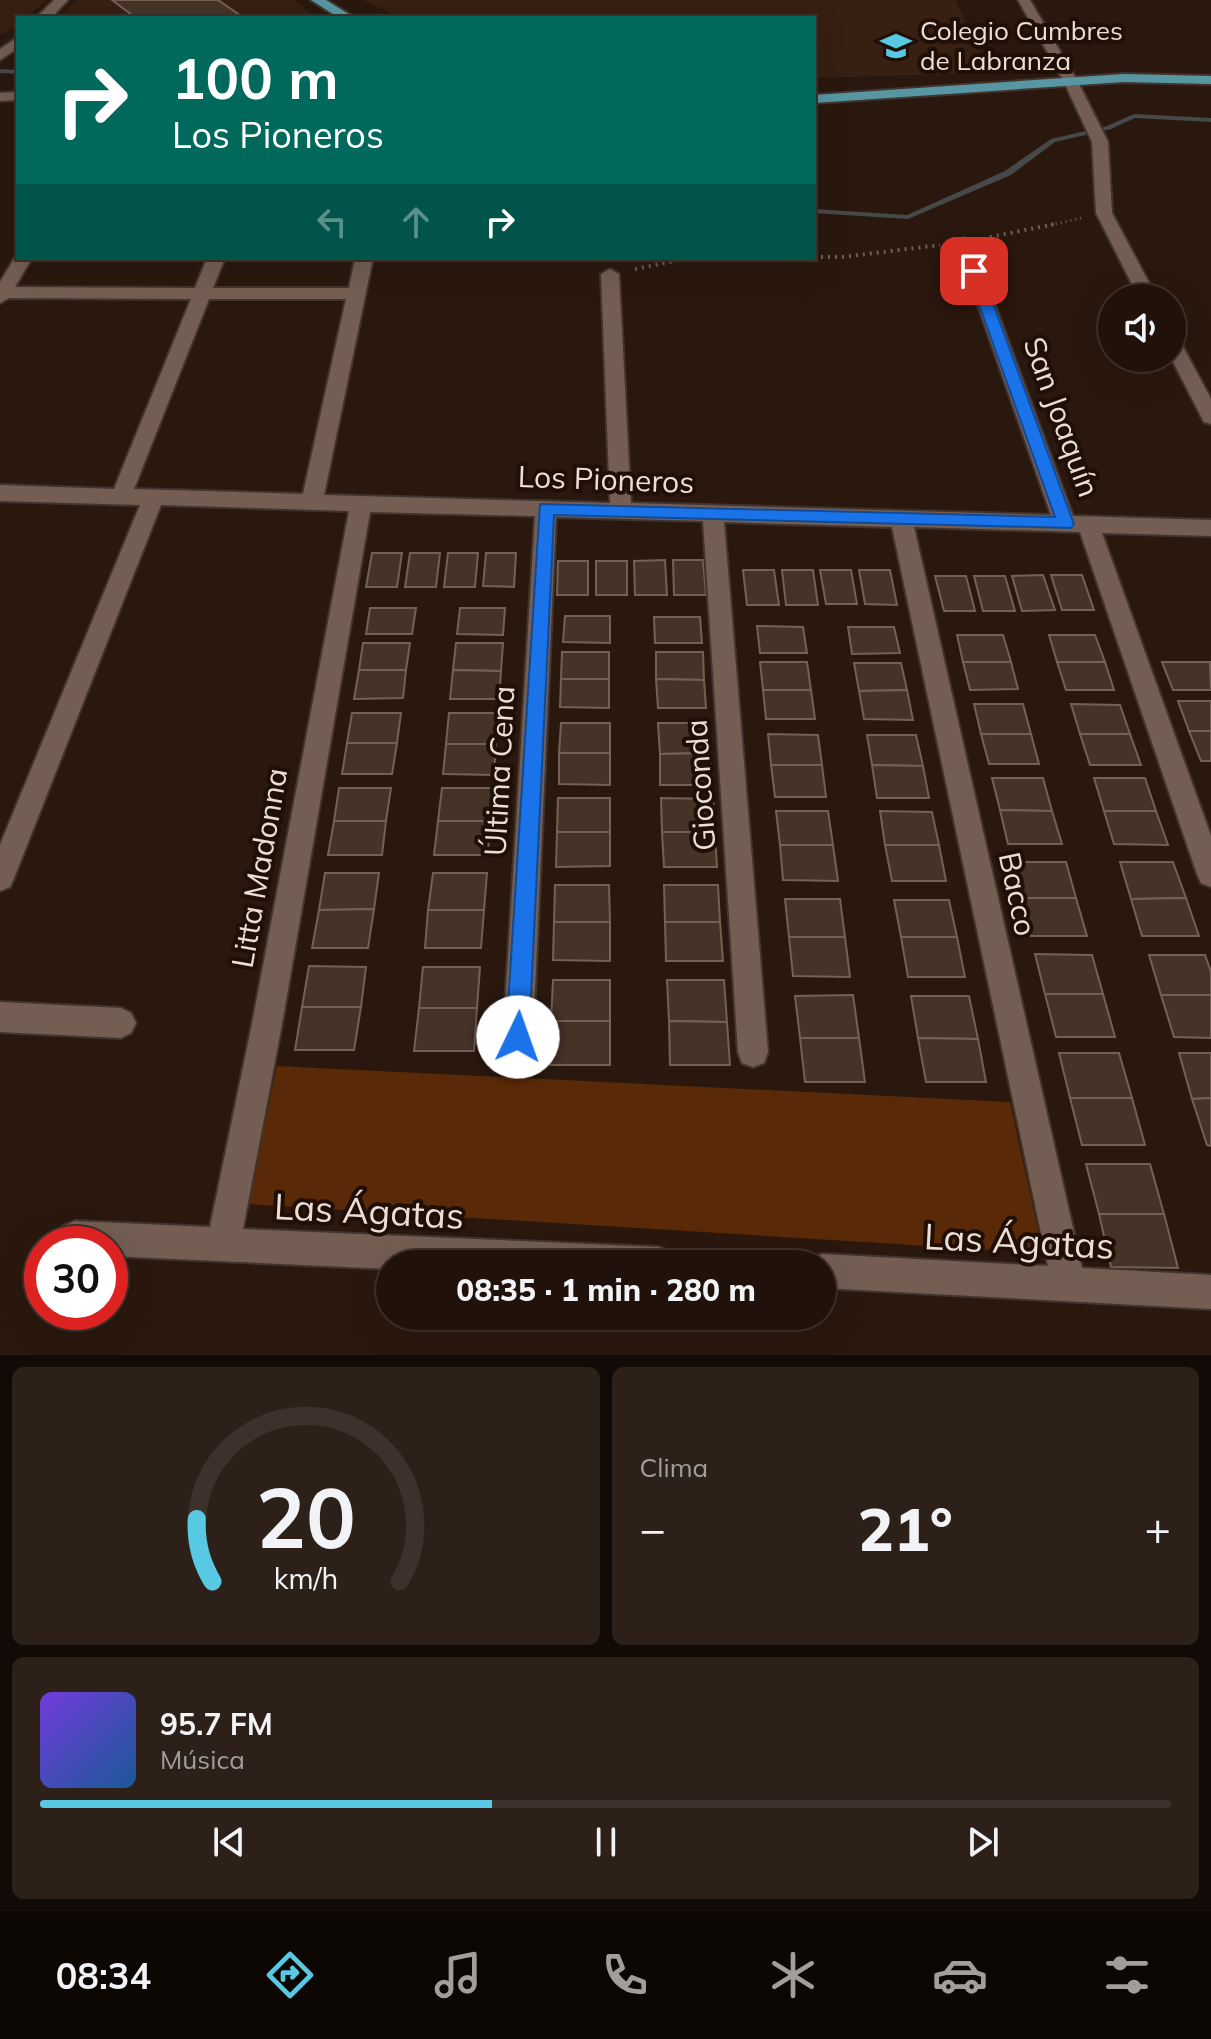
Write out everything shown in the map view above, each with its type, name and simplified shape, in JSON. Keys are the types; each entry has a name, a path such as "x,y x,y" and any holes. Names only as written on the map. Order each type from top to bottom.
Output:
{"main road":[{"path":"317,0 345,16"},
{"path":"816,99 1124,78 1211,80"}],"street":[{"path":"45,16 62,0"},
{"path":"1024,0 1071,82 1100,142 1104,213 1141,284"},
{"path":"0,56 16,43"},
{"name":"San Joaquín","path":"964,243 1077,524 1211,874"},
{"path":"2,294 22,260"},
{"path":"121,496 215,260"},
{"path":"312,502 364,260"},
{"path":"610,274 621,511"},
{"path":"2,294 356,294"},
{"path":"1186,370 1211,417"},
{"name":"Los Pioneros","path":"0,493 1211,528"},
{"path":"0,878 154,497"},
{"name":"Litta Madonna","path":"223,1245 267,1024 361,503"},
{"name":"Última Cena","path":"518,1037 546,509"},
{"name":"Gioconda","path":"713,513 753,1052"},
{"name":"Bacco","path":"901,519 1068,1282"},
{"path":"0,1017 121,1023"},
{"name":"Las Ágatas","path":"128,1241 376,1252"},
{"name":"Las Ágatas","path":"836,1272 1211,1292"}],"path":[{"path":"610,274 680,260"}],"shaded area":[{"path":"0,0 47,0 27,16 16,16 16,25 0,34"},
{"path":"77,0 294,0 314,16 61,16"},
{"name":"Colegio Cumbres de Labranza","path":"363,0 955,0 991,73 816,78 816,16 397,16"},
{"path":"277,1066 1010,1102 1043,1253 247,1204"}],"building":[{"path":"112,0 218,0 241,16 133,16"},
{"path":"372,553 402,553 397,587 366,587"},
{"path":"410,553 440,553 436,587 405,587"},
{"path":"448,553 478,553 475,587 444,587"},
{"path":"486,553 516,553 514,587 483,586"},
{"path":"665,560 667,595 635,595 634,561"},
{"path":"673,560 703,560 706,595 674,595"},
{"path":"558,561 588,561 588,595 557,595"},
{"path":"596,561 627,561 627,595 596,595"},
{"path":"743,570 774,570 779,605 747,605"},
{"path":"782,570 813,570 818,605 786,605"},
{"path":"820,570 851,570 857,604 826,604"},
{"path":"859,570 890,570 897,605 865,604"},
{"path":"1043,575 1055,610 1022,611 1012,576"},
{"path":"1051,575 1082,575 1094,610 1062,610"},
{"path":"935,576 966,576 975,611 944,611"},
{"path":"974,576 1005,576 1015,611 983,611"},
{"path":"370,608 416,608 412,634 366,634"},
{"path":"460,608 505,608 503,635 457,634"},
{"path":"565,616 610,616 610,643 563,642"},
{"path":"654,617 700,617 702,643 655,643"},
{"path":"757,626 803,627 807,653 760,653"},
{"path":"848,627 894,627 900,653 852,654"},
{"path":"957,635 1003,635 1011,662 963,662"},
{"path":"1049,635 1095,635 1105,662 1057,662"},
{"path":"363,643 410,643 406,670 359,670"},
{"path":"456,643 503,643 501,671 453,670"},
{"path":"562,652 609,652 609,679 561,679"},
{"path":"656,652 703,652 704,680 656,679"},
{"path":"760,662 807,662 811,690 763,690"},
{"path":"963,662 1011,662 1018,689 970,690"},
{"path":"1057,662 1105,662 1114,690 1066,690"},
{"path":"1162,662 1210,662 1211,690 1173,690"},
{"path":"854,663 901,663 907,690 859,691"},
{"path":"359,670 406,670 403,698 354,699"},
{"path":"453,670 501,671 499,699 450,699"},
{"path":"561,679 609,679 609,708 560,707"},
{"path":"656,679 704,680 706,708 658,708"},
{"path":"763,690 811,690 815,719 766,719"},
{"path":"907,690 913,720 864,719 859,691"},
{"path":"1178,701 1211,701 1211,731 1189,731"},
{"path":"974,704 1023,704 1031,734 981,734"},
{"path":"1071,704 1120,705 1130,734 1080,734"},
{"path":"352,713 401,713 397,743 347,743"},
{"path":"449,713 498,713 496,744 446,744"},
{"path":"561,723 610,723 610,753 559,753"},
{"path":"658,723 707,723 710,753 660,754"},
{"path":"1189,731 1211,731 1211,761 1201,761"},
{"path":"768,734 818,735 822,765 771,765"},
{"path":"981,734 1031,734 1039,764 989,764"},
{"path":"1080,734 1130,734 1141,765 1090,765"},
{"path":"867,735 916,735 923,766 872,765"},
{"path":"347,743 397,743 392,774 342,774"},
{"path":"446,744 496,744 494,775 443,774"},
{"path":"559,753 610,753 610,785 559,784"},
{"path":"710,753 712,785 660,785 660,754"},
{"path":"771,765 822,765 826,797 775,797"},
{"path":"872,765 923,766 929,798 877,798"},
{"path":"992,778 1043,778 1052,811 1000,810"},
{"path":"1094,778 1145,778 1156,811 1104,811"},
{"path":"339,788 391,788 386,821 334,821"},
{"path":"442,788 493,788 490,821 438,821"},
{"path":"558,798 610,798 610,832 557,832"},
{"path":"661,798 713,799 715,832 662,832"},
{"path":"1000,810 1052,811 1062,844 1008,844"},
{"path":"776,811 828,811 833,845 780,845"},
{"path":"880,811 932,812 939,845 885,845"},
{"path":"1104,811 1156,811 1168,845 1114,844"},
{"path":"334,821 386,821 382,855 328,855"},
{"path":"438,821 490,821 488,855 434,855"},
{"path":"557,832 610,832 610,866 556,867"},
{"path":"662,832 715,832 717,867 664,867"},
{"path":"780,845 833,845 838,881 783,880"},
{"path":"885,845 939,845 946,881 892,881"},
{"path":"1013,862 1066,862 1076,898 1021,898"},
{"path":"1120,862 1173,862 1186,898 1131,899"},
{"path":"325,873 379,873 374,909 319,910"},
{"path":"433,873 487,873 484,910 428,910"},
{"path":"555,885 609,885 610,922 554,922"},
{"path":"664,885 718,885 720,922 665,922"},
{"path":"1021,898 1076,898 1087,936 1031,936"},
{"path":"1186,898 1199,936 1142,936 1131,899"},
{"path":"785,899 840,899 845,937 789,937"},
{"path":"894,900 949,900 957,937 901,937"},
{"path":"374,909 368,948 312,948 319,910"},
{"path":"428,910 484,910 481,948 425,948"},
{"path":"554,922 610,922 610,961 553,960"},
{"path":"665,922 720,922 723,961 666,961"},
{"path":"789,937 845,937 850,977 793,976"},
{"path":"901,937 957,937 965,977 908,977"},
{"path":"1035,954 1092,955 1103,994 1045,994"},
{"path":"1149,955 1205,955 1211,972 1211,995 1161,995"},
{"path":"309,966 366,967 361,1007 302,1007"},
{"path":"423,967 480,967 477,1008 419,1008"},
{"path":"553,980 610,980 610,1021 551,1021"},
{"path":"667,980 724,980 727,1022 669,1021"},
{"path":"1045,994 1103,994 1115,1037 1056,1037"},
{"path":"853,995 859,1038 800,1038 795,996"},
{"path":"1161,995 1211,995 1211,1038 1174,1037"},
{"path":"911,996 969,996 978,1039 918,1038"},
{"path":"302,1007 361,1007 354,1050 295,1050"},
{"path":"419,1008 477,1008 474,1051 414,1051"},
{"path":"551,1021 610,1021 610,1065 550,1065"},
{"path":"669,1021 727,1022 730,1065 670,1065"},
{"path":"800,1038 859,1038 865,1082 805,1082"},
{"path":"918,1038 978,1039 986,1082 926,1082"},
{"path":"1059,1053 1119,1053 1132,1098 1070,1098"},
{"path":"1179,1053 1211,1053 1211,1098 1192,1099"},
{"path":"1070,1098 1132,1098 1145,1145 1082,1145"},
{"path":"1211,1098 1211,1146 1207,1145 1192,1099"},
{"path":"1086,1164 1150,1164 1164,1214 1099,1214"},
{"path":"1099,1214 1164,1214 1178,1268 1111,1267"}],"waterway":[{"path":"0,71 16,72"},
{"path":"816,211 908,217 1008,173 1053,140 1109,128 1134,116 1211,120"}],"place":[{"name":"Colegio Cumbres de Labranza","path":"896,46"}],"route":[{"path":"518,1037 546,509 1065,524 974,271"}]}
